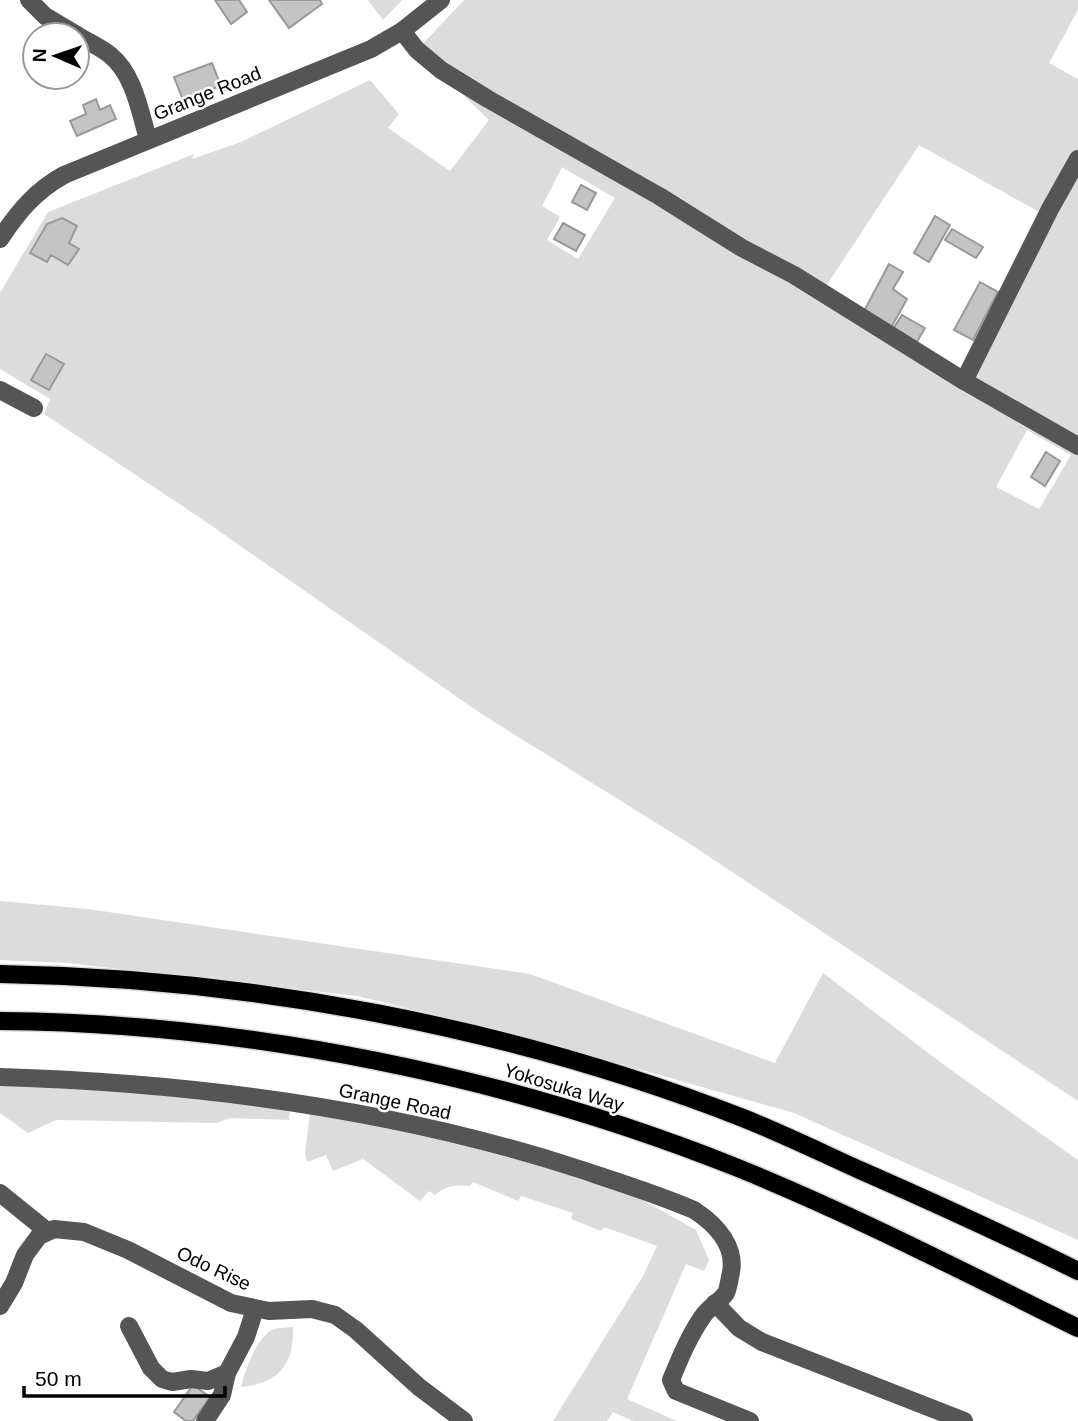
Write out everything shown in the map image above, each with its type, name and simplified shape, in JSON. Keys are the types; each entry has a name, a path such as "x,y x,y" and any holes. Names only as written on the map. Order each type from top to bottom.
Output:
{"main road":[{"name":"Yokosuka Way","path":"0,974 87,976 241,991 378,1014 537,1051 652,1086 758,1125 926,1199 1078,1271"},
{"name":"Yokosuka Way","path":"0,1021 142,1028 260,1041 493,1087 633,1130 737,1168 863,1222 1078,1328"}],"street":[{"path":"29,0 53,21"},
{"name":"Grange Road","path":"0,239 22,208 46,184 148,139 351,58 402,31 441,0"},
{"path":"402,31 423,55 469,88 659,196 742,248 794,275 964,381 1078,446"},
{"path":"91,43 110,55 124,70 148,139"},
{"path":"964,381 1049,209 1078,159"},
{"path":"0,390 34,408"},
{"name":"Grange Road","path":"0,1077 152,1086 356,1112 538,1156 694,1210 712,1224 729,1245 732,1259 732,1272 726,1293 715,1303"},
{"path":"0,1193 47,1231 30,1246 15,1283 0,1306"},
{"name":"Odo Rise","path":"47,1231 70,1229 91,1234 139,1255 223,1299 255,1309 312,1309 335,1315 363,1335 419,1387 464,1421"},
{"path":"750,1421 676,1391 671,1380 684,1348 703,1315 715,1303 739,1328 762,1342 964,1421"},
{"path":"205,1421 223,1393 227,1373 246,1337 255,1309"},
{"path":"129,1326 151,1368 162,1380 208,1381 227,1373"}],"shaded area":[{"path":"368,0 402,0 383,20"},
{"path":"464,0 1078,0 1078,10 1049,63 1078,79 1078,1101 690,844 483,715 196,515 44,414 50,399 0,369 0,293 48,212 194,154 192,159 241,142 370,80 399,114 388,128 450,171 489,120 417,50","holes":["919,145 1041,213 961,374 821,294","562,167 615,198 578,259 547,240 560,217 542,206","62,218 77,227 69,243 78,249 69,265 51,255 47,262 30,253 47,224","46,354 63,364 48,390 31,379","1027,430 1071,455 1039,509 996,487"]},
{"path":"0,901 88,909 530,974 775,1063 823,973 940,1062 1078,1160 1078,1240 794,1113 514,1034 357,996 67,963 0,960"},
{"path":"0,1084 65,1084 290,1108 289,1120 230,1118 216,1123 56,1120 28,1133 0,1113"},
{"path":"310,1113 479,1146 639,1198 696,1230 709,1260 704,1271 686,1264 627,1399 677,1421 633,1421 613,1412 607,1421 553,1421 643,1276 657,1246 604,1227 601,1231 571,1219 573,1213 521,1196 518,1201 473,1182 470,1186 448,1187 435,1195 429,1191 420,1201 363,1159 333,1171 326,1155 307,1162 305,1153"},
{"path":"293,1327 291,1352 282,1370 265,1381 241,1387 252,1357 265,1335 275,1329"}],"building":[{"path":"215,0 239,0 247,12 231,24"},
{"path":"269,0 320,0 322,4 289,28"},
{"path":"212,63 221,86 183,100 174,77"},
{"path":"96,99 100,110 110,105 116,119 77,136 70,121 86,114 83,105"},
{"path":"581,185 596,193 587,210 572,202"},
{"path":"935,216 950,225 929,262 914,253"},
{"path":"62,218 77,226 69,243 79,249 68,265 51,255 47,262 30,253 47,224"},
{"path":"563,223 585,235 576,251 554,239"},
{"path":"952,229 983,247 976,258 945,240"},
{"path":"889,264 903,272 893,289 907,299 891,328 863,313"},
{"path":"980,282 998,292 973,340 954,330"},
{"path":"902,315 925,328 916,343 893,329"},
{"path":"46,354 64,364 49,390 31,380"},
{"path":"1046,452 1060,461 1045,486 1031,477"},
{"path":"193,1385 210,1397 193,1421 186,1421 174,1412"}]}
